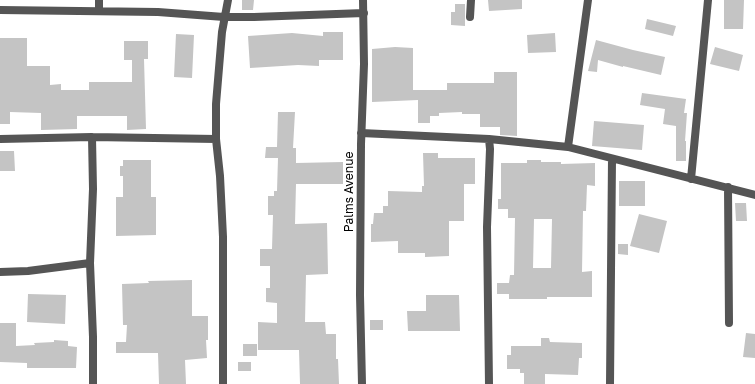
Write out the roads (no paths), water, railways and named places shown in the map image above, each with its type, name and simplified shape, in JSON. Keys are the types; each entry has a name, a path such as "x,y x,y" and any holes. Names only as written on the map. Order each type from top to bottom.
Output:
{"street":[{"path":"99,0 99,11"},
{"path":"223,384 223,237 220,176 216,139 216,104 224,17 228,0"},
{"name":"Palms Avenue","path":"362,384 360,295 363,0"},
{"path":"470,17 471,0"},
{"path":"568,147 588,0"},
{"path":"691,179 708,0"},
{"path":"0,10 158,12 224,17 364,13"},
{"path":"361,133 489,139 568,147 755,195"},
{"path":"0,139 92,137 216,139"},
{"path":"92,137 93,189 90,263 93,384"},
{"path":"489,139 490,149 487,227 489,384"},
{"path":"610,384 612,159"},
{"path":"728,187 729,323"},
{"path":"0,272 28,271 90,263"}]}
